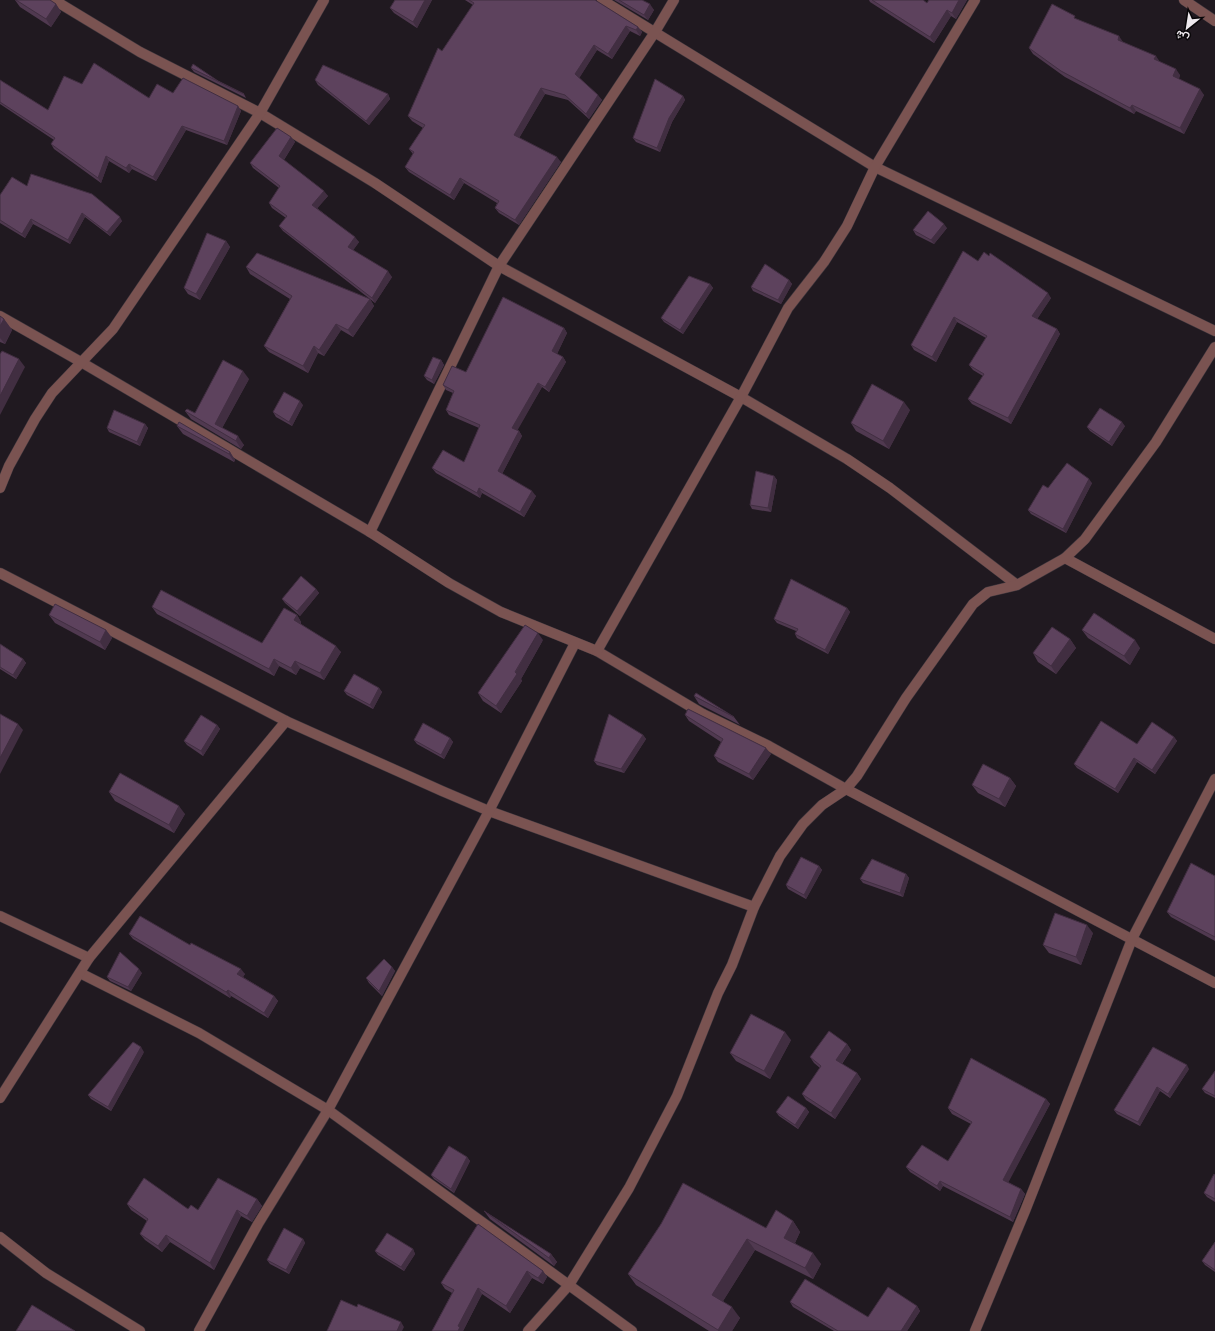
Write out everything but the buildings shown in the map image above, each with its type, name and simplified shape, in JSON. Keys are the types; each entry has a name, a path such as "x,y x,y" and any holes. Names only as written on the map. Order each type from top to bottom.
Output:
{"street":[{"path":"54,0 140,52 260,113 375,183 499,266 741,397 853,463 890,488 1017,585"},
{"path":"0,488 9,466 35,418 52,393 113,329 260,113 324,0"},
{"path":"602,0 875,167 1215,332"},
{"path":"370,532 499,266 655,32 674,0"},
{"path":"596,650 741,397 788,308 824,262 847,226 875,167 975,0"},
{"path":"1184,0 1215,21"},
{"path":"0,316 370,532 449,583 501,612 574,643 596,650 703,714 769,746 846,789 1215,983"},
{"path":"528,1331 569,1285 629,1188 677,1096 718,993 732,965 754,907 780,856 803,824 822,805 846,789 857,776 906,698 973,604 988,592 1017,585 1065,558 1085,539 1156,442 1215,347"},
{"path":"1065,558 1215,639"},
{"path":"0,573 286,721 489,811 754,907"},
{"path":"199,1331 258,1224 328,1110 489,811 574,643"},
{"path":"0,1098 90,958 286,721"},
{"path":"975,1331 1025,1211 1132,939 1215,779"},
{"path":"0,916 90,958"},
{"path":"80,973 199,1033 328,1110 632,1331"},
{"path":"0,1237 46,1273 140,1331"}]}
